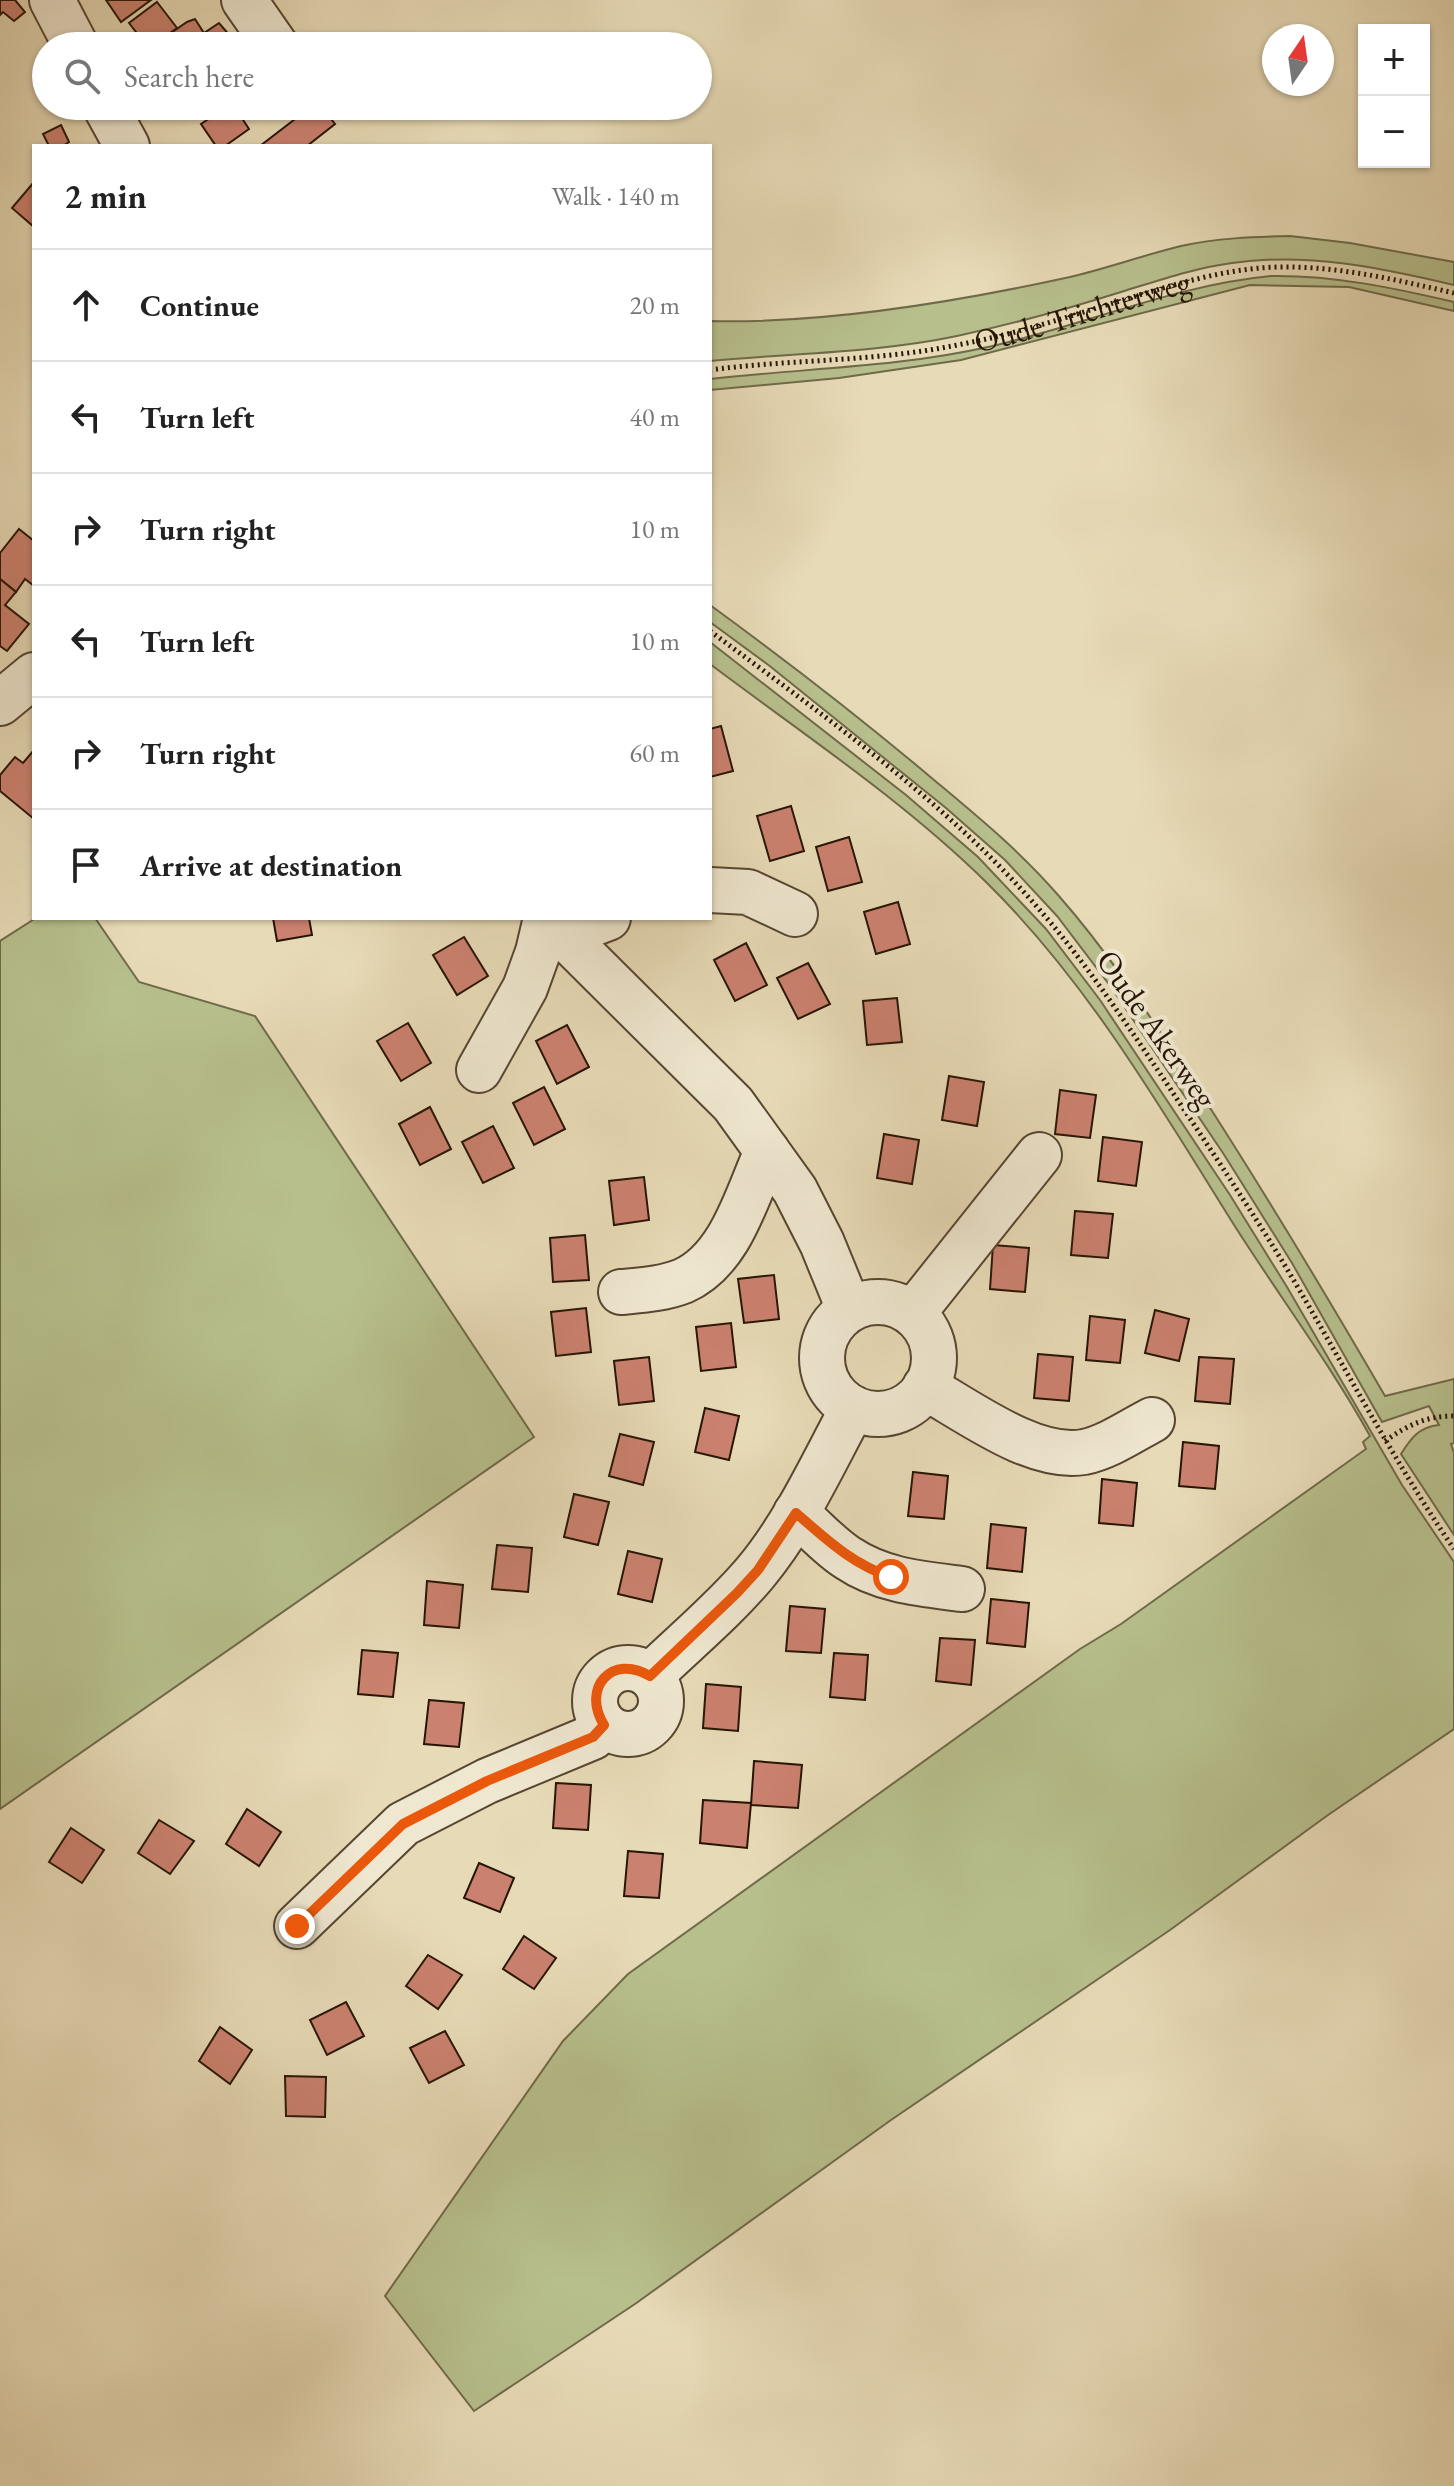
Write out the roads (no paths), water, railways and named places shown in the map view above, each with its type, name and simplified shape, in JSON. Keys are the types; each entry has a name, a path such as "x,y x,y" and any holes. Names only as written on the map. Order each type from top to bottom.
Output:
{"street":[{"path":"52,0 69,32"},
{"path":"244,0 266,32"},
{"path":"113,120 126,144"},
{"path":"0,703 32,677"},
{"path":"712,890 748,892 795,914"},
{"path":"479,1070 525,988 546,920"},
{"path":"548,920 733,1104 795,1190 822,1243 849,1309"},
{"path":"563,935 603,920"},
{"path":"621,1292 661,1288 685,1280 706,1266 735,1224 767,1151"},
{"path":"913,1313 1039,1155"},
{"path":"865,1303 898,1305 913,1313 924,1325 934,1356 932,1372 915,1400 901,1409 869,1413 853,1408 839,1398 828,1385 822,1360 826,1334 836,1320 849,1309 865,1303"},
{"path":"925,1387 1010,1435 1039,1448 1064,1454 1087,1452 1152,1420"},
{"path":"297,1926 403,1824 487,1781 593,1737 604,1725 594,1702 604,1678 626,1668 650,1676 737,1593 758,1570 796,1513 853,1408"},
{"path":"796,1513 846,1557 868,1570 920,1584 962,1589"}]}
